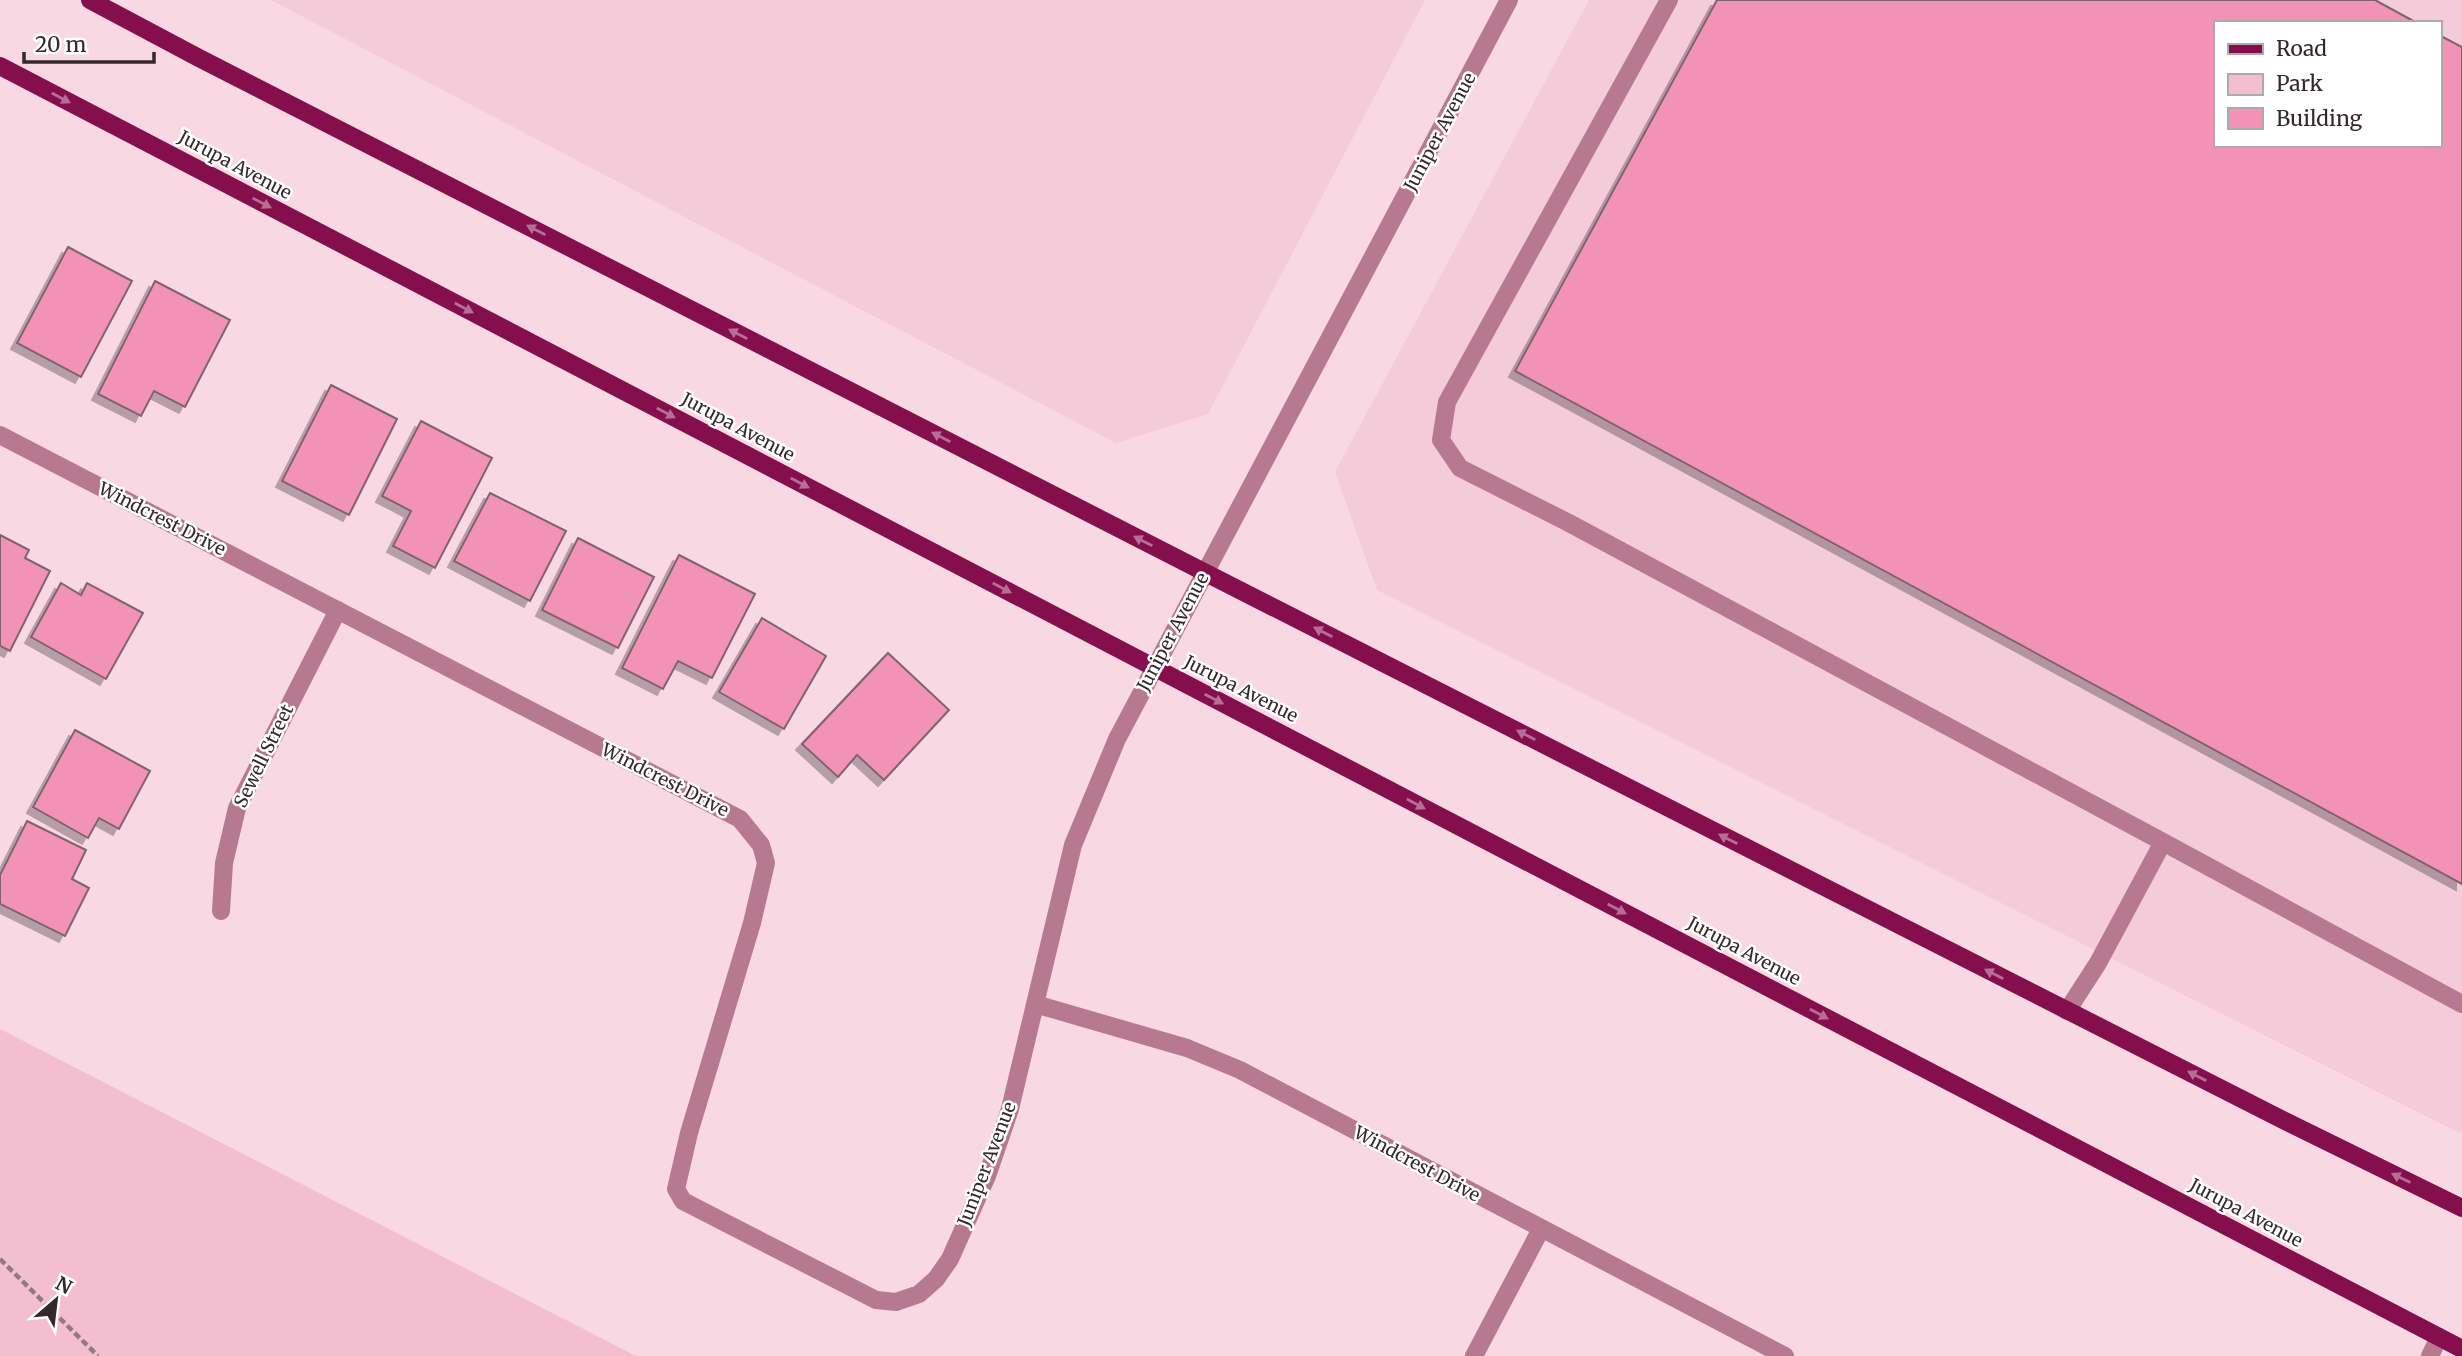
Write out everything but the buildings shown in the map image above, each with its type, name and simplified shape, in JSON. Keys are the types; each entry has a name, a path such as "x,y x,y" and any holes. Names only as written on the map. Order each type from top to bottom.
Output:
{"main road":[{"path":"90,0 1204,572 2067,1011 2462,1208"},
{"name":"Jurupa Avenue","path":"0,66 2462,1349"}],"street":[{"name":"Juniper Avenue","path":"919,1294 936,1279 950,1259 987,1176 1010,1109 1073,845 1104,768 1153,667 1509,0"},
{"path":"1669,0 1447,402 1441,440 1460,468 1581,529 2462,1004"},
{"name":"Windcrest Drive","path":"0,435 740,819 761,845 766,863 752,923 689,1133 676,1189 683,1201 876,1300 896,1302 919,1294"},
{"name":"Sewell Street","path":"221,911 224,863 237,808 338,610"},
{"path":"2067,1011 2098,963 2164,842"},
{"name":"Windcrest Drive","path":"1035,1004 1176,1044 1240,1070 1785,1356"},
{"path":"1474,1356 1541,1229"},
{"path":"2430,1356 2440,1337"}],"path":[{"path":"0,1259 69,1324 98,1356"}],"shaded area":[{"path":"271,0 1425,0 1208,414 1116,443"},
{"path":"1589,0 2462,0 2462,1134 1377,590 1335,472"}],"green space":[{"path":"0,1029 636,1356 0,1356"}]}
